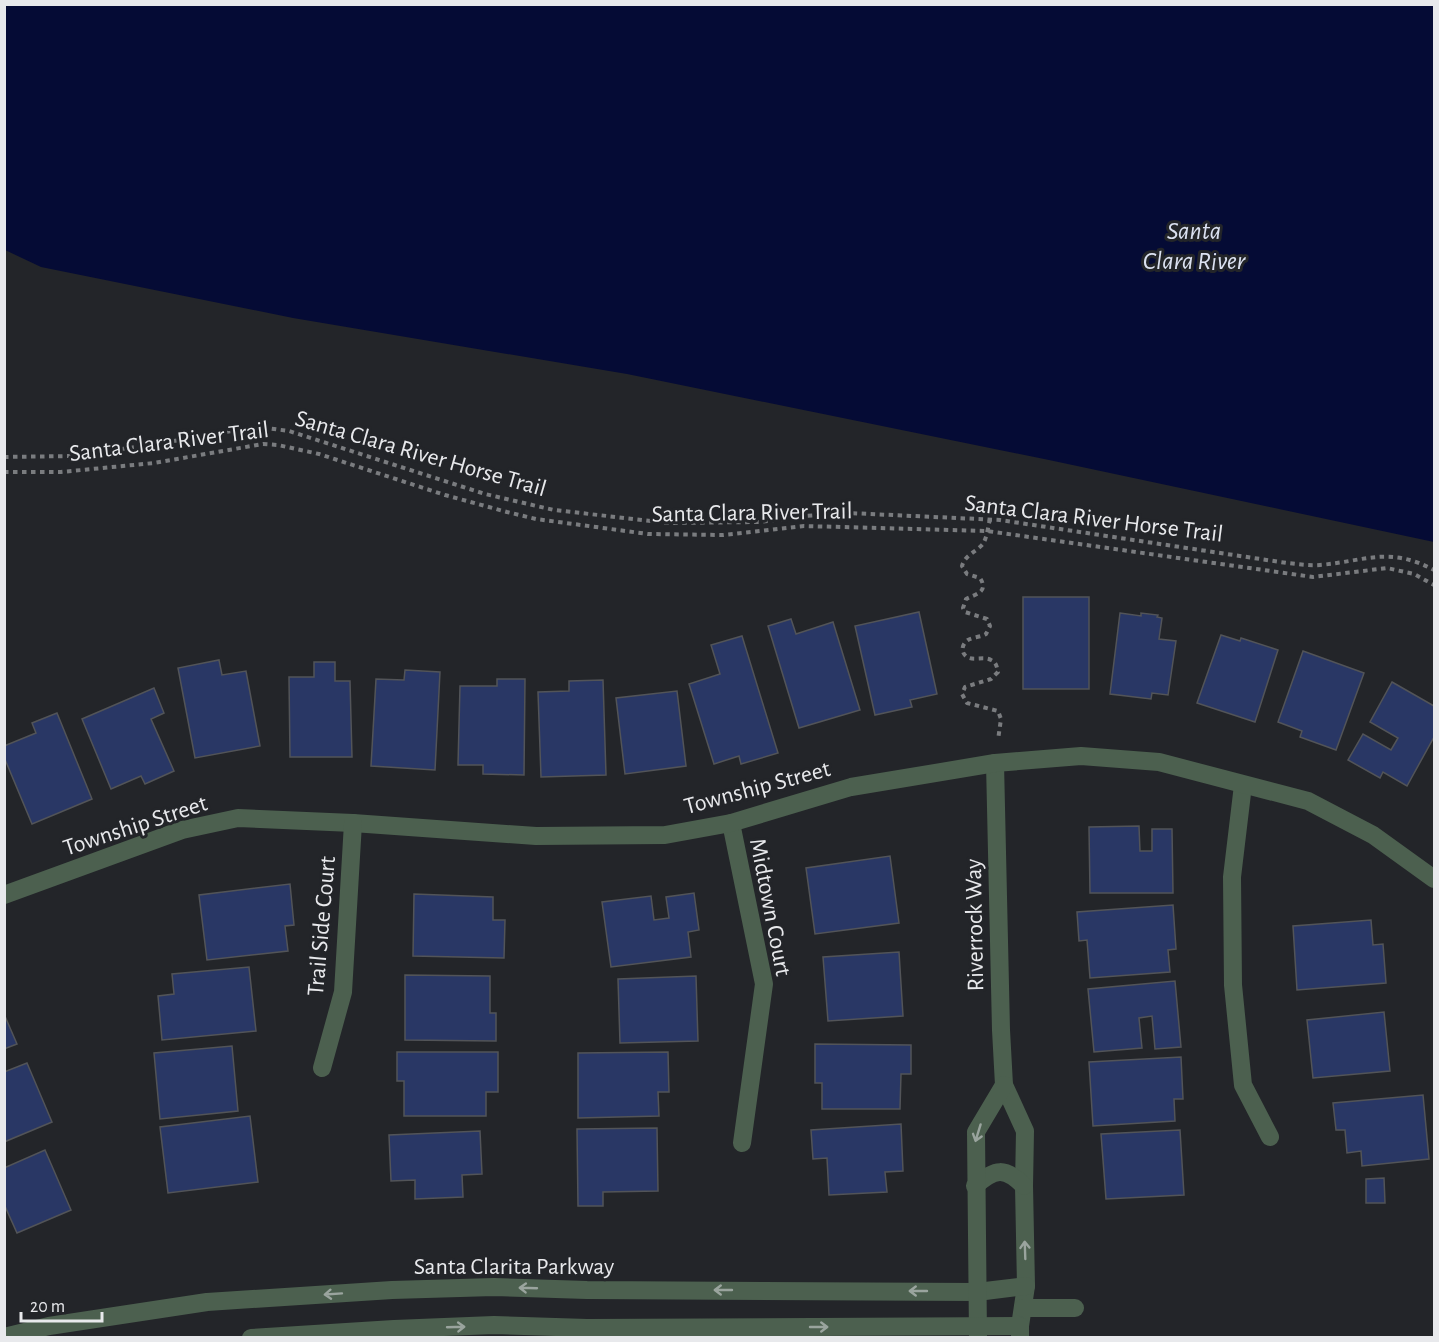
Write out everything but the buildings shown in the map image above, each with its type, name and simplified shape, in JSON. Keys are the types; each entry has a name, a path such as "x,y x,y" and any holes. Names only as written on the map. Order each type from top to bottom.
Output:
{"street":[{"name":"Township Street","path":"4,895 182,830 238,818 354,823 536,836 665,835 730,823 851,787 995,763 1081,756 1159,762 1308,801 1373,836 1434,879"},
{"name":"Riverrock Way","path":"995,763 1004,1085 1025,1131 1026,1286 1021,1324"},
{"path":"1243,785 1232,877 1233,985 1243,1085 1270,1137"},
{"name":"Trail Side Court","path":"322,1068 343,992 354,823"},
{"name":"Midtown Court","path":"730,823 764,984 742,1143"},
{"path":"977,1332 976,1132 1004,1085"},
{"path":"975,1186 987,1175 999,1172 1012,1174 1024,1186"},
{"name":"Santa Clarita Parkway","path":"4,1337 49,1326 207,1302 392,1290 494,1287 587,1290 976,1292 1026,1286"},
{"path":"251,1338 494,1325 977,1332 1021,1324 1075,1308"}],"path":[{"name":"Santa Clara River Horse Trail","path":"4,457 74,456 243,429 267,428 289,431 485,494 554,510 669,523 760,522 849,513 990,519 1297,564 1320,565 1383,555 1410,559 1434,570"},
{"name":"Santa Clara River Trail","path":"4,472 61,472 154,463 263,444 278,445 319,454 497,510 536,519 648,534 723,535 804,526 987,531 1313,577 1387,568 1414,574 1434,585"},
{"path":"990,519 981,546 963,561 967,574 980,578 983,587 978,594 966,599 963,608 969,614 987,619 990,626 987,634 969,640 962,650 969,658 990,659 996,665 998,672 991,679 968,685 962,694 967,704 995,709 1000,714 995,763"}],"water":[{"name":"Santa Clara River","path":"5,4 1434,5 1434,542 1049,460 627,374 293,318 41,267 5,250"}]}
